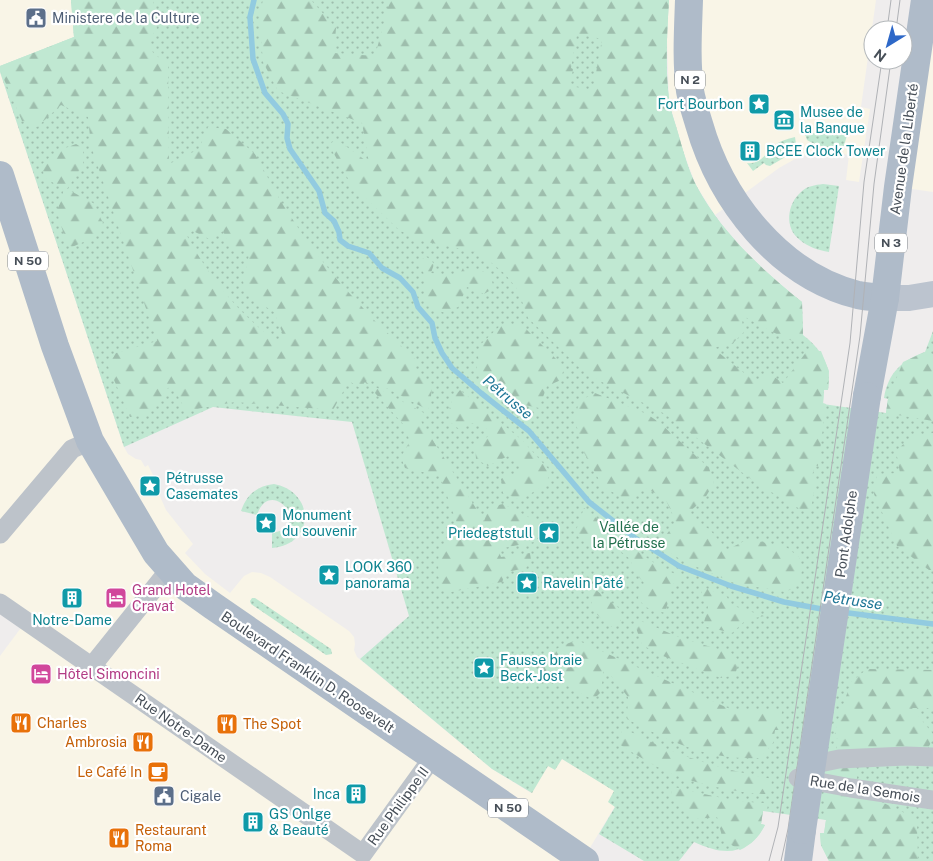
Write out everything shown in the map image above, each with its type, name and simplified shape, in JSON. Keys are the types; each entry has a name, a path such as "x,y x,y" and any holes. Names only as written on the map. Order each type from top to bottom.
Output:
{"main road":[{"name":"N 2","path":"689,0 687,42 690,93 709,156 735,200 754,227 768,242 783,257 800,269 822,281 851,292 885,298"},
{"name":"Avenue de la Liberté","path":"885,298 898,187 925,0"},
{"name":"Boulevard Franklin D. Roosevelt","path":"0,175 55,346 90,441 151,545 169,570 186,586 213,606 585,861"},
{"path":"885,298 909,298 933,294"},
{"name":"Pont Adolphe","path":"798,861 867,396 885,298"}],"street":[{"path":"0,534 72,449 90,441"},
{"path":"92,666 169,570"},
{"name":"Rue Notre-Dame","path":"0,602 363,854"},
{"name":"Rue de la Semois","path":"933,757 906,756 839,759 815,764 798,778 933,800"},
{"name":"Rue Philippe II","path":"363,854 433,757"}],"shaded area":[{"name":"Ministere de la Culture","path":"0,0 71,0 74,37 0,66"},
{"path":"669,0 876,0 873,20 863,20 863,70 866,70 861,107 870,109 859,182 846,180 849,155 831,152 812,153 795,159 779,168 715,215 696,185 682,148 669,101 667,39"},
{"path":"933,0 933,192 898,187"},
{"path":"0,72 124,447 128,454 141,460 145,467 148,465 166,510 193,544 185,553 205,574 230,593 244,576 252,572 261,573 270,577 349,631 354,637 354,650 357,657 492,769 531,793 548,766 562,759 615,791 615,806 582,861 0,861 0,656 26,621 0,602"}],"green space":[{"name":"Vallée de la Pétrusse","path":"71,0 669,0 667,62 670,107 691,174 707,204 730,235 772,277 802,302 803,335 820,353 827,366 829,381 828,390 824,390 823,404 886,413 888,399 884,398 889,381 903,363 925,352 933,331 933,861 829,861 821,845 820,833 824,834 826,820 763,811 761,824 765,825 751,843 743,848 725,851 715,850 694,842 679,861 644,861 599,834 615,807 608,802 614,791 562,759 555,770 548,766 532,793 492,769 360,659 409,616 352,422 213,407 124,447 0,72 0,66 74,37"},
{"path":"71,0 154,0 151,17 157,28 150,44 157,56 168,62 169,164 199,149 208,127 226,129 255,154 280,200 308,243 340,283 375,321 419,363 414,368 432,387 428,410 369,379 366,382 424,413 420,420 484,521 489,507 503,504 548,527 534,542 498,549 501,557 530,553 531,560 526,568 507,572 502,582 446,593 438,576 439,549 459,529 440,476 405,468 401,457 410,441 403,424 365,382 360,388 349,381 333,410 235,402 186,411 173,387 168,388 148,415 130,417 108,366 116,353 157,341 91,146 88,117 61,105 37,127 22,121 0,70 0,66 74,37","holes":["193,231 209,239 223,231 231,249 250,251 243,281 247,295 274,312 284,337 279,344 251,320 226,294 205,266 186,234"]},
{"path":"263,0 311,0 336,28 334,53 375,56 390,0 669,0 667,62 671,112 686,160 697,187 730,235 772,277 802,302 803,335 797,342 786,339 741,315 744,332 733,343 713,348 759,385 761,375 770,374 783,383 807,351 821,351 829,371 828,390 824,390 823,403 826,404 818,466 814,465 812,479 816,480 810,515 756,483 665,414 600,381 581,369 528,318 518,290 505,274 488,260 476,252 418,240 399,230 351,184 329,145 336,139 369,163 362,123 278,91 263,62 259,16","holes":["577,34 602,39 593,90 570,86"]},
{"path":"825,132 847,135 844,146 835,149 825,148 807,140 805,134"},
{"path":"795,137 796,144 792,147 792,153 770,166 764,163 753,171 747,163 759,161 778,143"},
{"path":"76,144 83,148 83,165 67,189 93,203 103,223 95,237 72,247 67,245 57,212 64,189 45,178 41,165 57,151"},
{"path":"814,185 839,186 829,252 813,248 795,235 791,229 789,216 796,197 801,192"},
{"path":"425,256 434,264 431,273 459,276 463,268 479,270 490,277 494,288 484,294 467,287 458,307 445,313 431,308 424,299 426,276 420,268 421,261"},
{"path":"521,324 564,367 561,380 547,386 539,408 510,402 476,373 480,345 501,325"},
{"path":"925,352 933,359 933,421 886,413 888,399 903,362"},
{"path":"460,390 522,440 551,472 545,485 520,500 503,493 501,479 507,475 520,476 520,463 508,456 488,466 476,459 475,445 490,435 485,426 470,423 459,429 450,422 450,404"},
{"path":"595,393 647,414 660,423 709,468 714,483 705,498 687,514 710,530 727,550 748,539 786,547 799,557 802,571 796,586 786,592 734,583 683,561 664,549 663,539 676,522 665,498 643,487 627,500 603,487 582,449 575,419 579,401"},
{"path":"933,433 933,570 929,570 897,546 874,494 877,474 900,473 896,451 911,437"},
{"path":"274,484 288,489 297,497 303,507 305,518 303,529 296,538 286,545 272,548 272,533 284,529 289,522 289,514 285,507 279,502 271,500 263,504 257,515 241,511 246,500 253,492"},
{"path":"584,508 643,555 668,571 682,577 673,584 665,613 645,607 638,598 645,584 635,573 630,559 614,546 582,541 575,533"},
{"path":"703,587 727,597 731,605 764,616 746,620 732,633 703,626 709,603 701,595"},
{"path":"592,590 596,590 620,609 621,621 611,627 599,616 592,604 590,593"},
{"path":"252,598 255,598 331,649 332,654 326,655 251,604"},
{"path":"641,621 681,638 731,653 739,661 735,675 721,678 663,656 642,645 635,625"},
{"path":"577,640 730,709 782,711 779,730 775,730 773,743 760,758 741,758 707,753 660,736 627,719 628,697 604,667 601,692 593,700 541,671 542,659 561,646"},
{"path":"867,669 933,670 933,708 912,708 933,734 933,739 928,748 840,759 857,768 857,778 852,788 909,815 917,824 918,861 829,861 821,845 820,833 824,833 826,820 823,819 832,752 836,752 838,739 834,738 837,723 851,682"},
{"path":"623,728 695,760 772,779 770,794 747,793 718,788 668,772 617,743"},
{"path":"674,787 733,800 768,803 767,811 763,811 761,824 765,825 755,840 740,850 723,840 717,817 696,819 671,793"}],"waterway":[{"name":"Pétrusse","path":"254,0 250,17 253,59 265,93 283,114 288,124 287,138 290,149 319,191 325,213 334,221 340,240 348,246 369,253 382,268 400,278 413,292 418,307 432,323 435,338 452,368 529,431 589,502 635,538 679,566 731,586 784,602 827,610"},
{"name":"Pétrusse","path":"841,612 933,624"}],"tram line":[{"path":"888,20 891,0"},
{"path":"897,20 900,0"},
{"path":"769,861 778,827 850,343 864,182 881,70"},
{"path":"781,861 788,829 860,336 874,184 890,70"}],"place":[{"name":"Ministere de la Culture","path":"36,18"},
{"name":"Fort Bourbon","path":"759,104"},
{"name":"Musee de la Banque","path":"784,120"},
{"name":"BCEE Clock Tower","path":"750,151"},
{"name":"Pétrusse Casemates","path":"150,486"},
{"name":"Monument du souvenir","path":"266,523"},
{"name":"Priedegtstull","path":"549,533"},
{"name":"LOOK 360 panorama","path":"329,575"},
{"name":"Ravelin Pâté","path":"527,583"},
{"name":"Notre-Dame","path":"72,598"},
{"name":"Grand Hotel Cravat","path":"116,598"},
{"name":"Fausse braie Beck-Jost","path":"484,668"},
{"name":"Hôtel Simoncini","path":"41,674"},
{"name":"Charles","path":"21,723"},
{"name":"The Spot","path":"227,724"},
{"name":"Ambrosia","path":"143,742"},
{"name":"Le Café In","path":"158,772"},
{"name":"Inca","path":"356,794"},
{"name":"Cigale","path":"164,796"},
{"name":"GS Onlge & Beauté","path":"253,822"},
{"name":"Restaurant Roma","path":"119,838"}]}
